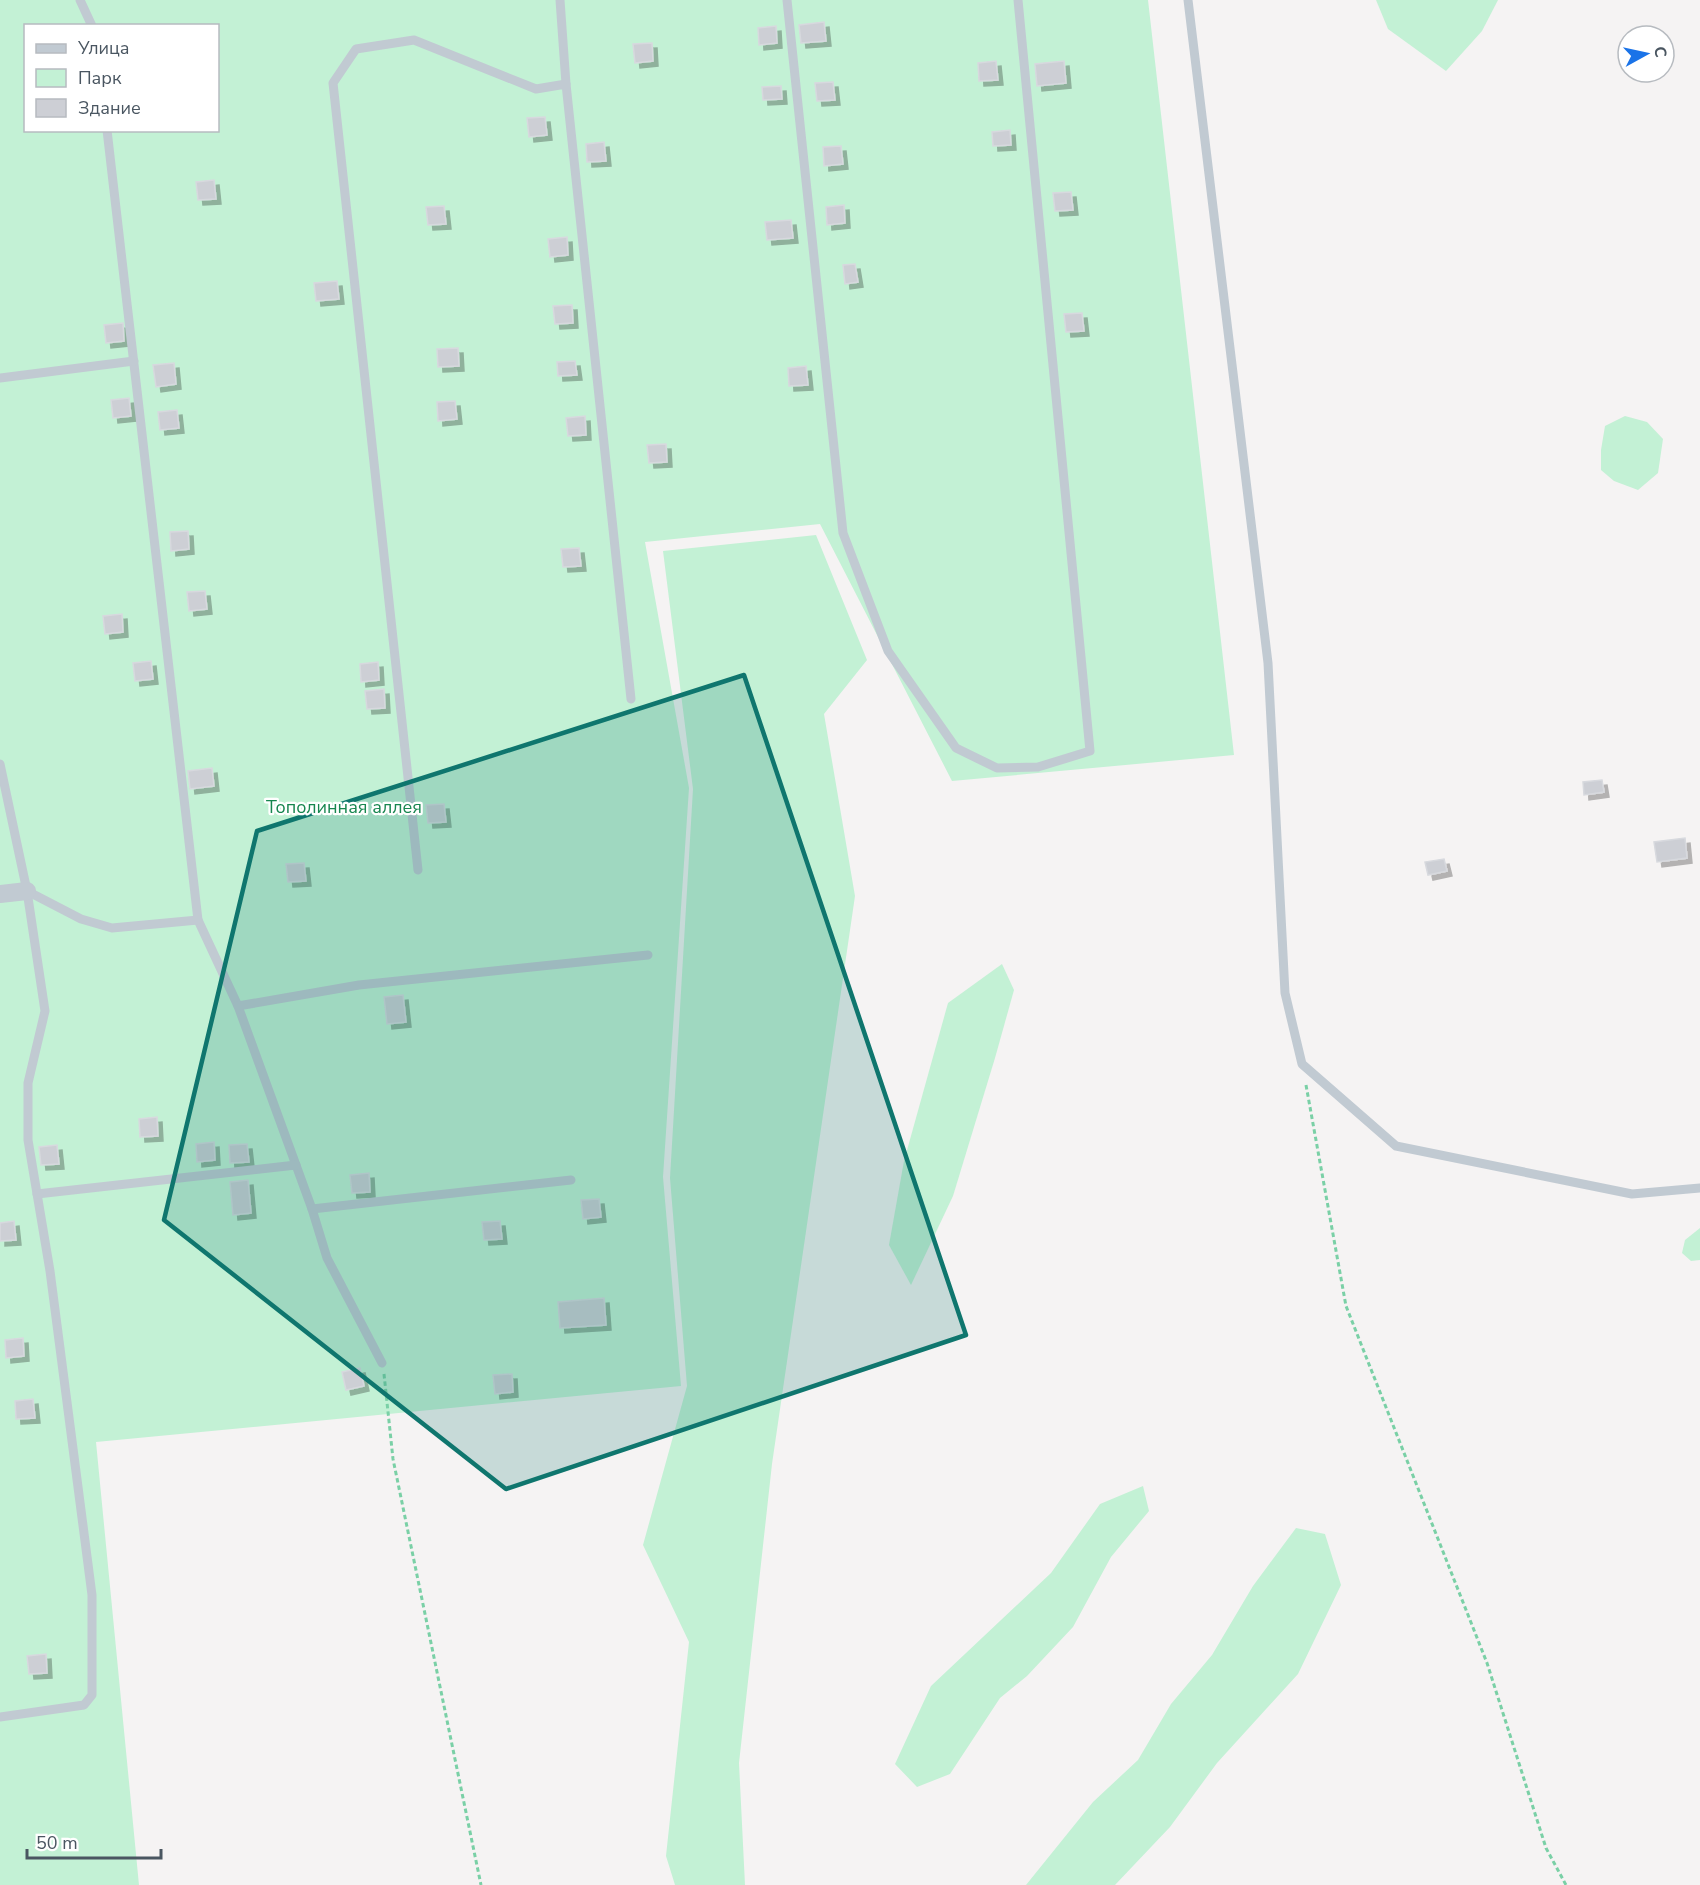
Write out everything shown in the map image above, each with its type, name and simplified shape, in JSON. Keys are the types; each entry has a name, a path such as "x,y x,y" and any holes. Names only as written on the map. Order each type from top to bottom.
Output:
{"street":[{"path":"0,894 27,891"}],"lane":[{"path":"80,0 91,24"},
{"path":"560,0 566,84 632,699"},
{"path":"787,0 843,533 888,651 956,748 997,768 1038,767 1090,751 1018,0"},
{"path":"1188,0 1268,663 1285,993 1302,1064 1396,1146 1632,1194 1700,1188"},
{"path":"418,870 333,83 356,49 414,40 536,88 566,84"},
{"path":"107,132 198,920 238,1006 312,1209 327,1258 382,1363"},
{"path":"0,378 134,361"},
{"path":"0,764 27,891 45,1011 28,1083 28,1140 92,1595 92,1695 84,1705 0,1716"},
{"path":"27,891 81,919 112,928 198,920"},
{"path":"238,1006 359,985 648,955"},
{"path":"37,1194 296,1165"},
{"path":"312,1209 571,1180"}],"path":[{"path":"1302,1064 1346,1306 1487,1663 1546,1848 1566,1885"},
{"path":"382,1363 393,1459 481,1885"}],"highlighted area":[{"path":"744,675 966,1335 506,1489 164,1220 257,831"}],"green space":[{"name":"Тополинная аллея","path":"0,0 1148,0 1234,755 952,781 820,524 645,542 689,788 663,1177 681,1386 96,1442 139,1885 0,1885"},
{"path":"1376,0 1498,0 1482,31 1446,71 1388,29"},
{"path":"1625,416 1647,422 1663,439 1658,473 1638,490 1614,481 1601,470 1601,450 1605,426"},
{"path":"816,535 867,660 824,714 855,896 772,1464 739,1763 745,1885 675,1885 666,1856 689,1642 643,1545 687,1386 670,1178 693,789 663,551"},
{"path":"1002,964 1014,990 995,1058 953,1196 911,1285 889,1245 904,1161 948,1003"},
{"path":"1700,1228 1700,1260 1691,1261 1682,1253 1685,1240"},
{"path":"1143,1486 1149,1511 1111,1557 1073,1627 1027,1676 1000,1698 950,1774 917,1787 895,1764 931,1686 1051,1573 1100,1504"},
{"path":"1296,1528 1325,1534 1341,1585 1298,1674 1217,1763 1170,1827 1115,1885 1026,1885 1093,1802 1138,1760 1171,1704 1212,1655 1253,1586"}],"building":[{"path":"824,22 826,41 801,43 799,25"},
{"path":"776,26 777,43 759,45 758,28"},
{"path":"652,43 653,61 635,63 633,44"},
{"path":"996,61 998,80 979,81 978,63"},
{"path":"1064,61 1066,83 1037,86 1035,64"},
{"path":"833,82 835,100 817,101 815,83"},
{"path":"781,86 782,99 763,100 762,87"},
{"path":"545,117 547,135 529,137 527,118"},
{"path":"1010,130 1011,145 993,146 992,132"},
{"path":"604,142 606,161 587,162 586,144"},
{"path":"841,146 843,164 824,166 823,147"},
{"path":"214,180 216,199 198,200 196,182"},
{"path":"1071,192 1073,210 1055,211 1053,193"},
{"path":"844,205 845,223 827,225 826,207"},
{"path":"444,206 446,224 428,225 426,207"},
{"path":"791,220 793,238 767,240 765,222"},
{"path":"567,237 568,255 550,257 548,239"},
{"path":"855,264 858,282 845,284 843,265"},
{"path":"337,281 339,299 316,301 314,283"},
{"path":"572,305 573,323 555,324 553,306"},
{"path":"1082,313 1084,331 1066,332 1064,314"},
{"path":"123,323 124,341 106,343 104,325"},
{"path":"458,348 459,366 438,367 437,349"},
{"path":"575,361 577,375 558,376 557,362"},
{"path":"174,363 176,384 156,387 153,365"},
{"path":"806,366 808,385 789,386 788,368"},
{"path":"129,398 131,416 113,418 111,400"},
{"path":"455,401 457,419 438,421 437,402"},
{"path":"177,410 179,428 160,430 158,412"},
{"path":"585,416 586,435 568,436 566,418"},
{"path":"666,444 667,462 649,463 647,445"},
{"path":"188,531 189,549 171,551 170,532"},
{"path":"579,548 581,566 563,567 561,549"},
{"path":"205,591 207,609 189,611 187,592"},
{"path":"122,614 123,632 105,634 103,616"},
{"path":"151,661 153,679 135,681 133,663"},
{"path":"378,662 379,680 361,682 360,664"},
{"path":"384,689 385,708 367,709 365,691"},
{"path":"212,768 214,786 190,789 188,771"},
{"path":"1602,780 1604,792 1584,795 1583,782"},
{"path":"444,804 446,822 428,823 426,805"},
{"path":"1685,838 1687,858 1657,862 1654,842"},
{"path":"1444,859 1447,871 1428,875 1425,862"},
{"path":"304,863 306,881 288,882 286,864"},
{"path":"403,995 406,1022 387,1024 384,997"},
{"path":"157,1117 158,1136 140,1137 139,1119"},
{"path":"214,1142 215,1160 197,1162 196,1144"},
{"path":"247,1144 249,1162 230,1163 229,1145"},
{"path":"57,1145 59,1164 41,1165 39,1147"},
{"path":"369,1173 370,1192 352,1193 350,1175"},
{"path":"248,1180 251,1213 233,1215 230,1182"},
{"path":"599,1199 601,1217 583,1219 581,1200"},
{"path":"14,1221 16,1240 0,1241 0,1223"},
{"path":"500,1221 502,1239 484,1240 482,1222"},
{"path":"604,1298 606,1325 560,1328 558,1302"},
{"path":"23,1338 24,1356 6,1358 5,1340"},
{"path":"360,1368 364,1386 346,1390 342,1372"},
{"path":"512,1374 513,1392 495,1394 493,1375"},
{"path":"33,1399 35,1418 16,1419 15,1401"},
{"path":"46,1654 47,1673 29,1674 27,1656"}]}
